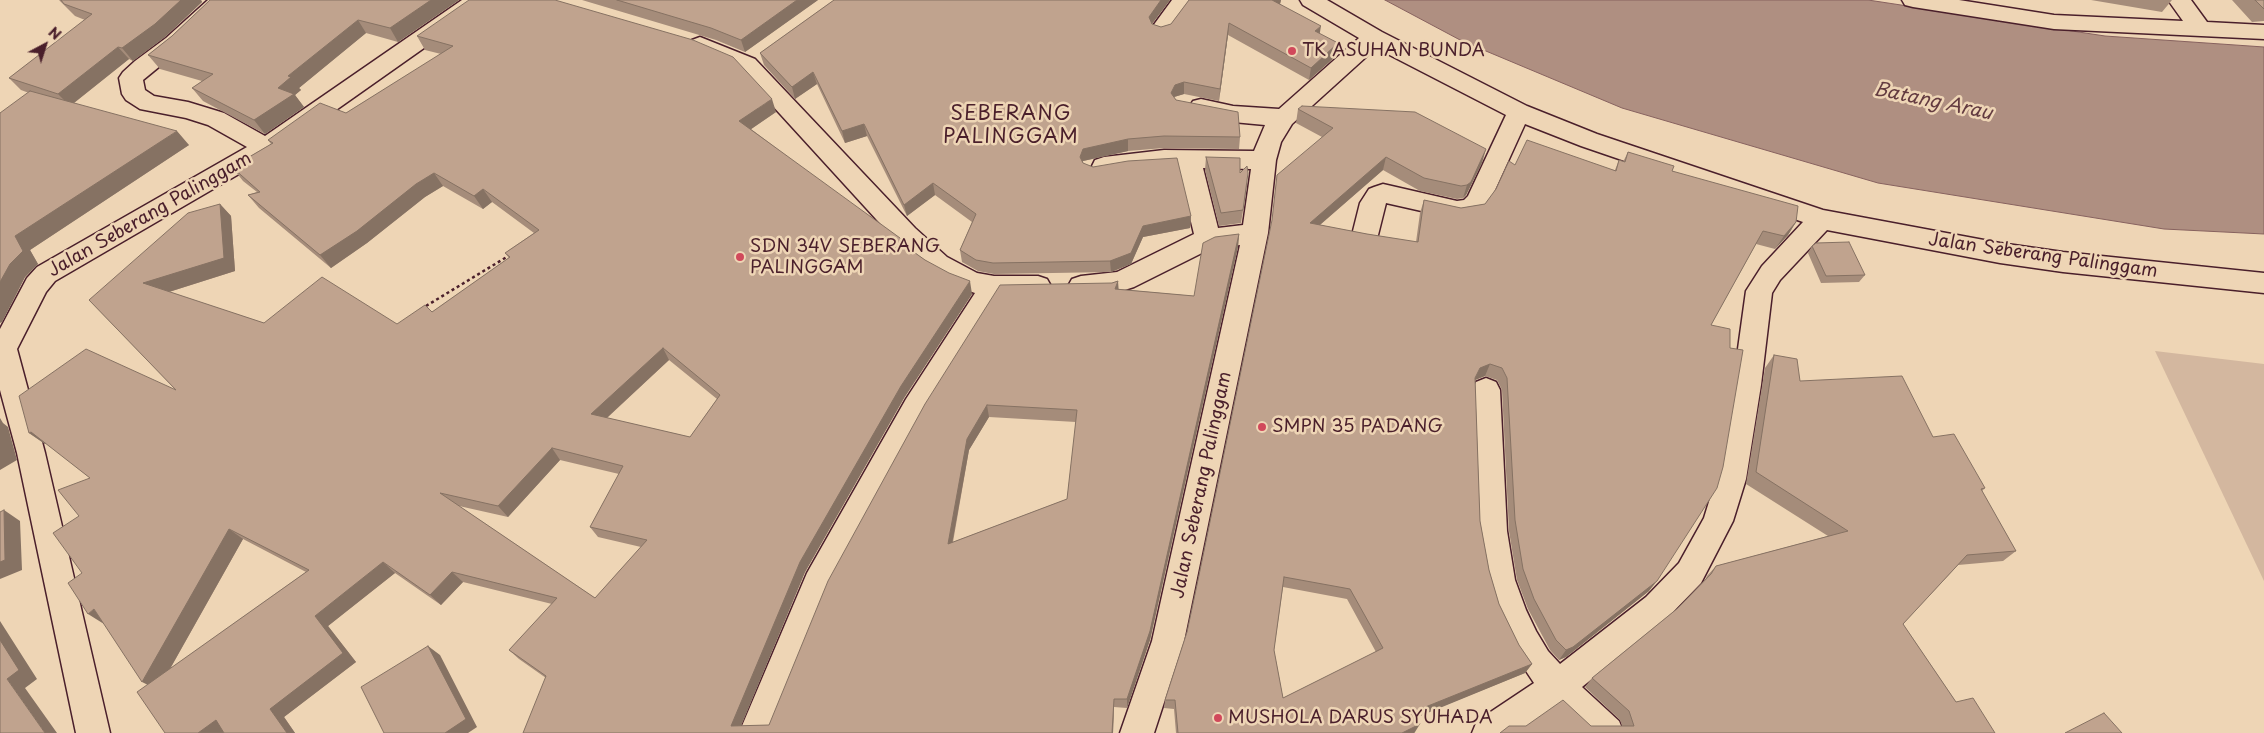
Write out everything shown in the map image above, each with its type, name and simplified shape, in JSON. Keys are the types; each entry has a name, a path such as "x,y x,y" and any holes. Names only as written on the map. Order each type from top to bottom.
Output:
{"street":[{"path":"221,0 174,43 143,66 131,78 134,94 148,103 188,110 216,119 266,147"},
{"name":"Jalan Seberang Palinggam","path":"94,733 32,452 2,350 36,285 46,274 266,147 477,0"},
{"path":"1161,30 1184,0"},
{"name":"Jalan Seberang Palinggam","path":"1311,0 1374,36 1519,112 1589,140 1822,219 1886,233 2018,255 2264,283"},
{"path":"1913,0 2054,22 2264,32"},
{"path":"2179,0 2201,29"},
{"name":"Jalan Seberang Palinggam","path":"1137,733 1168,641 1176,607 1255,233 1264,160 1273,132 1284,118 1374,36"},
{"path":"680,39 755,58 924,254 938,264 972,282 994,286 1112,284 1137,275 1208,239 1255,233"},
{"path":"1184,104 1233,114 1284,118"},
{"path":"1365,235 1372,203 1378,195 1383,193 1457,210 1471,208 1478,201 1519,112"},
{"path":"1188,159 1208,239"},
{"path":"1094,168 1145,160 1264,160"},
{"path":"1489,733 1558,686 1674,591 1690,573 1706,546 1720,514 1731,479 1747,385 1759,291 1771,273 1822,219"},
{"path":"756,733 818,582 916,407 994,286"},
{"path":"1486,390 1492,531 1500,580 1511,613 1524,642 1558,686 1606,733"}],"path":[{"path":"426,306 514,253"}],"shaded area":[{"path":"2155,351 2264,364 2264,581"}],"water":[{"name":"Batang Arau","path":"1385,0 1868,0 2105,36 2264,47 2264,234 2164,229 1878,183 1622,108 1462,41"}],"building":[{"path":"61,0 181,0 155,24 122,48 118,47 58,94 9,78 92,14 64,4"},
{"path":"210,0 431,0 390,28 358,20 288,76 291,77 278,88 294,94 254,120 192,88 213,74 148,55 172,36"},
{"path":"469,0 555,0 693,40 733,57 772,99 739,121 900,238 911,250 925,260 949,273 970,281 901,386 800,562 731,726 769,725 828,581 925,404 1000,285 1112,283 1118,281 1115,289 1194,296 1203,243 1215,237 1239,234 1150,631 1127,699 1114,699 1112,733 523,733 546,676 509,650 557,598 452,572 430,595 383,562 315,616 343,653 270,709 287,733 224,733 216,720 198,733 165,733 137,692 309,570 229,529 142,682 94,609 88,614 68,583 82,573 53,533 79,516 58,490 90,478 31,432 29,433 19,396 86,349 176,390 89,300 188,213 220,204 224,258 143,283 264,323 322,277 397,324 425,305 432,312 510,257 505,253 539,230 483,189 474,196 434,173 416,184 357,231 320,255 248,195 260,192 232,167 273,143 268,140 320,103 346,113 453,46 417,36","holes":["663,348 720,395 690,437 591,414","987,405 1077,410 1067,499 948,544 967,439","552,448 623,466 590,527 647,540 595,598 440,493 498,506"]},
{"path":"617,0 797,0 741,40 711,28"},
{"path":"834,0 1161,0 1149,17 1152,24 1161,27 1171,24 1189,0 1272,0 1321,26 1315,31 1338,43 1311,68 1229,23 1220,89 1184,82 1175,85 1171,93 1176,100 1238,112 1240,137 1164,136 1128,139 1083,149 1080,157 1083,163 1093,167 1128,161 1177,158 1191,216 1143,226 1131,253 1110,261 993,263 976,260 960,250 976,214 933,183 904,205 864,124 842,131 813,72 792,87 760,53"},
{"path":"2255,0 2264,0 2264,9"},
{"path":"30,91 177,131 15,236 23,251 10,264 0,282 0,113"},
{"path":"1302,106 1415,112 1486,149 1471,182 1461,186 1424,178 1386,157 1310,223 1418,242 1424,200 1461,208 1485,204 1496,189 1509,161 1515,165 1527,140 1616,171 1619,160 1625,162 1628,152 1674,166 1672,171 1798,206 1796,222 1784,236 1763,231 1711,325 1730,329 1730,348 1743,350 1723,467 1717,488 1657,581 1573,647 1566,650 1556,640 1534,599 1523,569 1515,520 1507,378 1502,368 1490,364 1480,368 1475,378 1480,521 1489,570 1499,604 1519,645 1532,664 1413,712 1420,724 1402,733 1178,733 1175,700 1165,700 1187,632 1272,220 1277,175 1333,128 1298,109","holes":["1284,577 1350,589 1383,648 1283,698 1274,650"]},
{"path":"1206,157 1240,158 1240,173 1247,166 1248,173 1243,210 1221,213"},
{"path":"1849,242 1865,275 1826,276 1812,246 1816,243"},
{"path":"1774,355 1797,359 1800,381 1902,376 1933,437 1954,434 1985,488 1981,489 2016,551 1967,555 1903,624 1956,702 1973,698 1995,733 1500,733 1509,726 1526,726 1563,700 1591,726 1634,726 1629,711 1592,678 1678,608 1711,574 1716,566 1848,531 1756,472"},
{"path":"4,510 5,560 0,562 0,512"},
{"path":"0,640 19,670 7,679 45,733 0,733"},
{"path":"428,646 466,719 445,733 384,733 361,687"},
{"path":"2104,713 2122,733 2065,733"}],"place":[{"name":"TK ASUHAN BUNDA","path":"1292,51"},
{"name":"SDN 34V SEBERANG PALINGGAM","path":"740,257"},
{"name":"SMPN 35 PADANG","path":"1262,427"},
{"name":"MUSHOLA DARUS SYUHADA","path":"1218,718"}],"district":[{"name":"SEBERANG PALINGGAM","path":"1011,126"}]}
